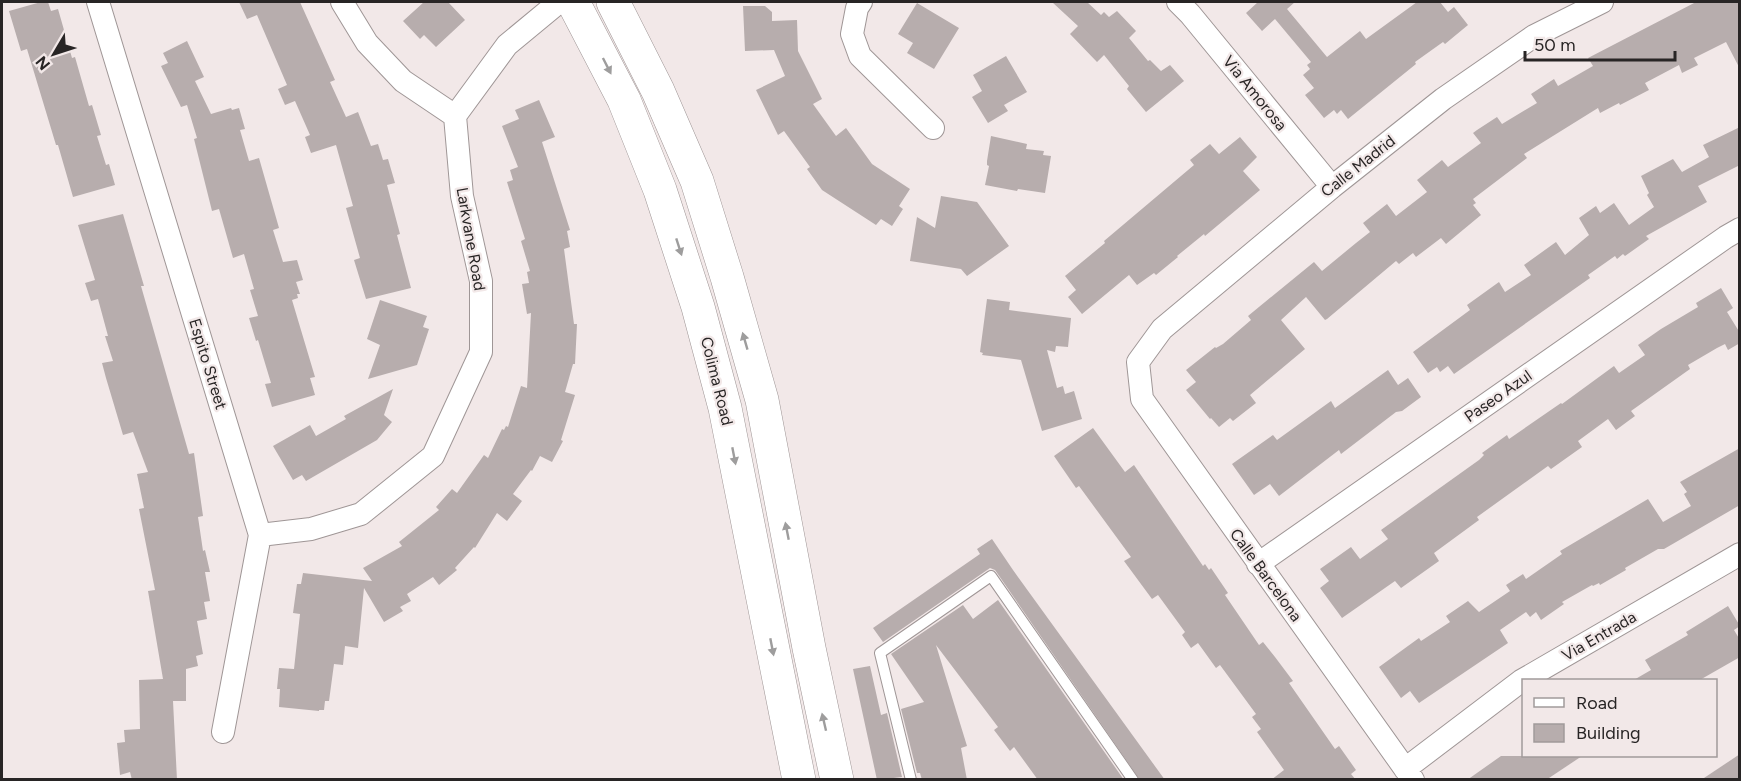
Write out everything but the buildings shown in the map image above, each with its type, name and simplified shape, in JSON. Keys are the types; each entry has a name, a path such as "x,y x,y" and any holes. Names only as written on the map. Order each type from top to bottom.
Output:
{"main road":[{"name":"Colima Road","path":"573,2 624,100 660,190 698,307 725,408 798,780"},
{"path":"613,2 658,91 697,181 727,277 762,400 809,648 837,780"}],"street":[{"name":"Espito Street","path":"98,2 260,535 223,732"},
{"path":"342,2 367,44 403,81 455,116 507,45 559,2"},
{"path":"861,2 857,8 852,34 860,56 933,129"},
{"name":"Via Amorosa","path":"1178,2 1332,187"},
{"name":"Calle Madrid","path":"1138,362 1162,329 1332,187 1443,99 1534,36 1602,2"},
{"name":"Larkvane Road","path":"260,535 311,529 361,514 433,456 467,383 481,352 481,281 462,196 455,116"},
{"name":"Paseo Azul","path":"1258,564 1716,244 1740,230"},
{"name":"Calle Barcelona","path":"1138,362 1142,399 1409,774"},
{"name":"Via Entrada","path":"1524,679 1740,554"},
{"name":"Via Entrada","path":"1409,774 1522,680"}],"lane":[{"path":"911,780 880,653 991,576 1133,780"}]}
